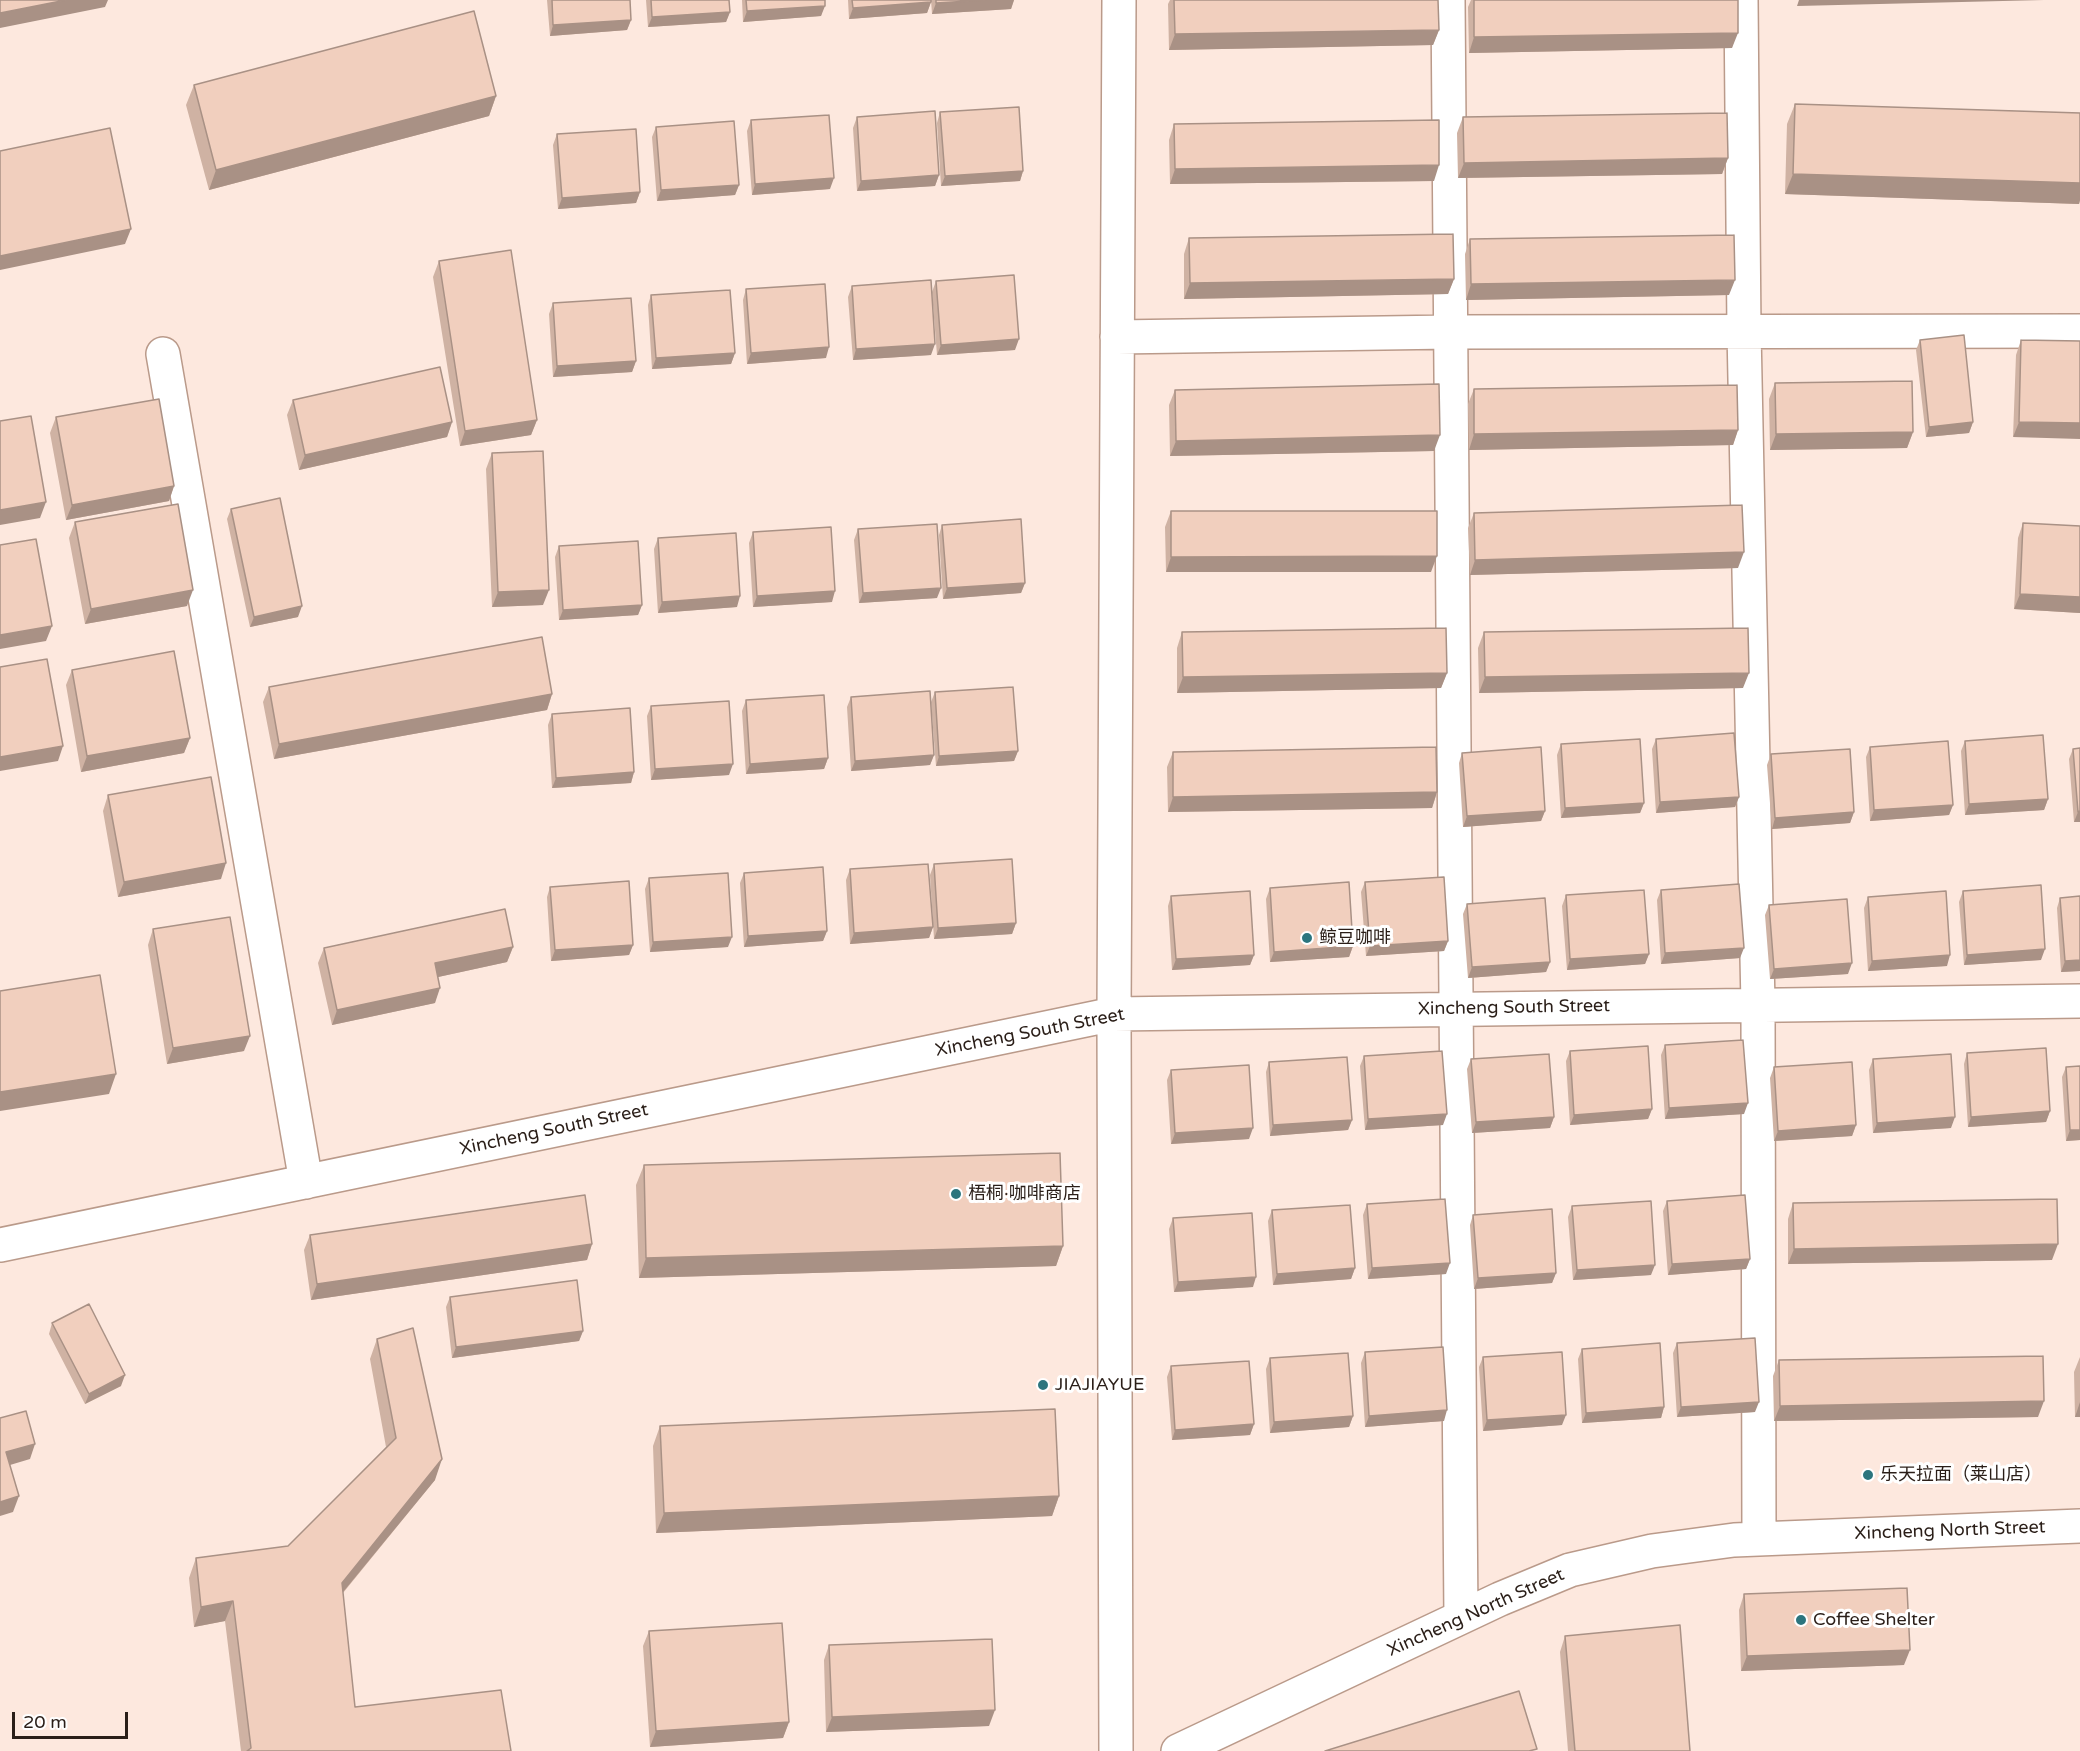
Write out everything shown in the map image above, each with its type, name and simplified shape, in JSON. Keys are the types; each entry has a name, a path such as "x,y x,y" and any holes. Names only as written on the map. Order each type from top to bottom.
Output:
{"street":[{"path":"1116,1751 1114,1014 1119,0"},
{"path":"1448,0 1461,1617"},
{"path":"1741,0 1744,331 1758,1005 1759,1539"},
{"path":"1117,337 1450,332 2080,331"},
{"path":"163,354 306,1182"},
{"name":"Xincheng South Street","path":"0,1245 1114,1014 2080,1001"},
{"name":"Xincheng North Street","path":"1178,1751 1461,1617 1570,1570 1652,1551 1734,1540 2080,1526"}],"building":[{"path":"0,0 66,0 0,13"},
{"path":"552,0 630,0 631,20 553,25"},
{"path":"651,0 729,0 730,12 652,17"},
{"path":"746,0 825,0 825,6 747,11"},
{"path":"852,0 931,0 931,2 853,8"},
{"path":"936,0 986,0 936,3"},
{"path":"1174,0 1438,0 1439,30 1175,34"},
{"path":"1474,0 1738,0 1738,33 1474,37"},
{"path":"474,11 496,96 216,170 194,85"},
{"path":"1795,104 2080,113 2080,183 1793,174"},
{"path":"1019,107 1023,171 945,176 940,112"},
{"path":"935,111 939,175 861,181 857,117"},
{"path":"1727,113 1728,158 1464,163 1463,117"},
{"path":"829,115 834,178 755,184 751,120"},
{"path":"1439,120 1439,165 1175,169 1174,124"},
{"path":"734,121 739,185 661,190 656,127"},
{"path":"110,128 131,229 0,256 0,151"},
{"path":"636,129 640,192 562,198 557,134"},
{"path":"1453,234 1454,279 1190,283 1189,238"},
{"path":"1734,235 1735,280 1471,284 1470,239"},
{"path":"511,250 537,420 465,431 439,261"},
{"path":"1014,275 1019,339 941,345 936,281"},
{"path":"931,280 935,344 856,349 852,286"},
{"path":"825,284 829,347 751,353 746,289"},
{"path":"730,290 735,353 656,358 651,295"},
{"path":"631,298 636,361 557,366 553,303"},
{"path":"1964,335 1973,422 1929,427 1920,340"},
{"path":"2021,340 2080,341 2080,423 2019,422"},
{"path":"440,367 452,422 305,455 293,400"},
{"path":"1912,381 1913,432 1776,434 1775,383"},
{"path":"1439,384 1440,435 1176,441 1175,390"},
{"path":"1737,385 1738,430 1474,434 1474,389"},
{"path":"159,399 174,486 72,505 56,417"},
{"path":"31,416 46,502 0,510 0,421"},
{"path":"543,451 549,590 498,592 492,453"},
{"path":"280,498 302,606 254,617 231,509"},
{"path":"178,504 193,590 91,609 75,522"},
{"path":"1742,505 1744,552 1475,560 1474,513"},
{"path":"1171,511 1437,511 1437,556 1171,557"},
{"path":"1021,519 1025,583 947,588 942,525"},
{"path":"2023,523 2080,526 2080,597 2020,594"},
{"path":"937,524 941,588 863,593 858,529"},
{"path":"831,527 835,591 757,596 753,532"},
{"path":"736,533 740,596 662,602 658,538"},
{"path":"36,539 52,626 0,635 0,545"},
{"path":"638,541 642,605 563,610 559,546"},
{"path":"1446,628 1447,673 1183,677 1182,632"},
{"path":"1748,628 1749,673 1485,677 1484,632"},
{"path":"542,637 552,694 279,744 269,687"},
{"path":"174,651 190,738 87,756 72,670"},
{"path":"47,659 63,746 0,757 0,667"},
{"path":"1013,687 1018,751 939,756 935,692"},
{"path":"930,691 934,755 855,761 851,697"},
{"path":"824,695 828,758 750,764 746,700"},
{"path":"729,701 733,764 655,769 651,706"},
{"path":"630,708 634,772 556,778 552,714"},
{"path":"1734,733 1739,797 1660,802 1656,739"},
{"path":"2043,735 2048,799 1969,804 1965,741"},
{"path":"1640,739 1644,803 1565,808 1561,744"},
{"path":"1948,741 1953,805 1874,810 1870,747"},
{"path":"1436,747 1437,792 1173,797 1173,752"},
{"path":"1541,747 1545,811 1467,816 1462,753"},
{"path":"2080,748 2080,811 2078,812 2073,749"},
{"path":"1850,749 1854,812 1775,818 1771,754"},
{"path":"211,777 226,863 124,882 108,795"},
{"path":"1012,859 1016,923 938,928 934,864"},
{"path":"928,864 933,927 854,933 850,869"},
{"path":"823,867 827,931 748,936 744,873"},
{"path":"728,873 732,937 653,942 649,878"},
{"path":"1444,877 1448,941 1370,946 1365,882"},
{"path":"629,881 633,945 555,950 550,887"},
{"path":"1349,882 1353,946 1274,952 1270,888"},
{"path":"1739,884 1744,948 1665,953 1661,890"},
{"path":"2041,885 2045,949 1967,955 1963,891"},
{"path":"1644,890 1649,954 1570,959 1566,895"},
{"path":"1250,891 1254,955 1176,959 1171,896"},
{"path":"1946,891 1950,955 1872,961 1868,897"},
{"path":"2080,896 2080,960 2065,961 2060,898"},
{"path":"1545,898 1550,962 1472,967 1467,904"},
{"path":"1847,899 1852,963 1774,969 1769,905"},
{"path":"505,909 513,947 435,963 440,988 337,1010 324,948"},
{"path":"230,917 250,1036 173,1048 153,929"},
{"path":"100,975 116,1074 0,1092 0,991"},
{"path":"1743,1040 1748,1103 1669,1108 1665,1045"},
{"path":"1648,1046 1652,1109 1574,1115 1570,1051"},
{"path":"2046,1048 2050,1111 1971,1117 1967,1053"},
{"path":"1442,1051 1447,1114 1368,1119 1364,1056"},
{"path":"1549,1054 1554,1117 1476,1122 1471,1059"},
{"path":"1951,1054 1955,1117 1877,1123 1873,1059"},
{"path":"1347,1057 1352,1120 1273,1125 1269,1062"},
{"path":"1852,1062 1856,1125 1778,1131 1774,1067"},
{"path":"1249,1065 1253,1128 1175,1133 1171,1070"},
{"path":"2080,1066 2080,1130 2070,1130 2066,1067"},
{"path":"1060,1153 1063,1246 646,1258 644,1165"},
{"path":"585,1195 592,1244 317,1284 310,1235"},
{"path":"1745,1195 1750,1259 1672,1264 1667,1201"},
{"path":"1445,1199 1450,1263 1372,1268 1367,1204"},
{"path":"2057,1199 2058,1244 1794,1249 1793,1203"},
{"path":"1651,1201 1655,1265 1577,1270 1572,1206"},
{"path":"1350,1205 1355,1268 1277,1274 1272,1210"},
{"path":"1552,1209 1556,1273 1478,1278 1473,1215"},
{"path":"1252,1213 1256,1277 1178,1282 1173,1218"},
{"path":"577,1280 583,1331 456,1347 450,1297"},
{"path":"89,1304 125,1375 89,1394 52,1323"},
{"path":"413,1328 442,1459 342,1583 355,1707 501,1690 511,1751 247,1751 251,1748 233,1601 201,1607 196,1558 288,1546 396,1438 377,1339"},
{"path":"1755,1338 1759,1402 1681,1407 1677,1343"},
{"path":"1660,1343 1664,1407 1586,1413 1582,1349"},
{"path":"1443,1347 1447,1410 1369,1416 1365,1352"},
{"path":"1562,1352 1566,1415 1487,1420 1483,1357"},
{"path":"1348,1353 1353,1416 1274,1422 1270,1358"},
{"path":"2043,1356 2044,1401 1780,1406 1779,1360"},
{"path":"1249,1361 1254,1424 1175,1430 1171,1366"},
{"path":"1055,1409 1059,1496 664,1513 660,1426"},
{"path":"26,1411 35,1444 6,1452 19,1496 0,1502 0,1418"},
{"path":"1907,1588 1910,1650 1747,1656 1744,1594"},
{"path":"782,1623 789,1722 656,1731 649,1631"},
{"path":"1680,1625 1690,1751 1575,1751 1565,1636"},
{"path":"992,1639 995,1710 832,1717 829,1645"},
{"path":"1519,1691 1537,1749 1529,1751 1325,1751"}],"place":[{"name":"鲸豆咖啡","path":"1307,938"},
{"name":"梧桐·咖啡商店","path":"956,1194"},
{"name":"JIAJIAYUE","path":"1043,1385"},
{"name":"乐天拉面（莱山店）","path":"1868,1475"},
{"name":"Coffee Shelter","path":"1801,1620"}]}
